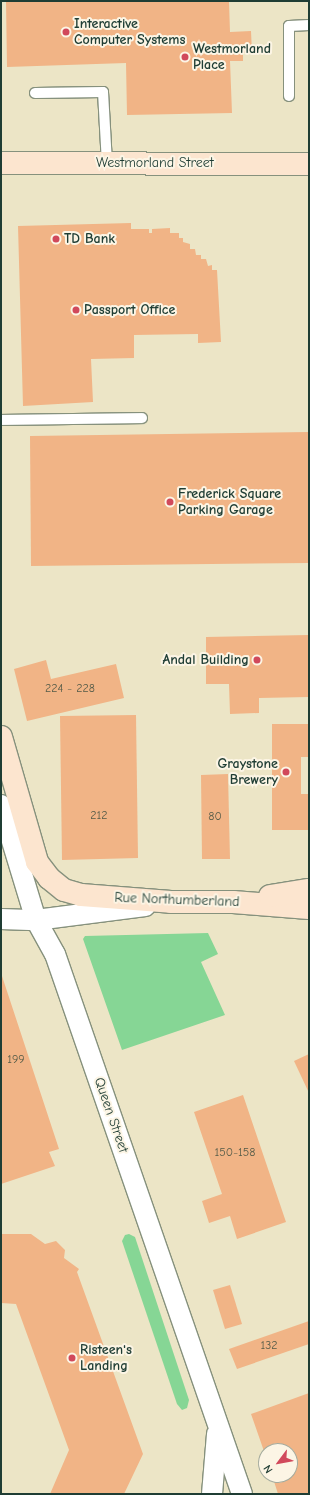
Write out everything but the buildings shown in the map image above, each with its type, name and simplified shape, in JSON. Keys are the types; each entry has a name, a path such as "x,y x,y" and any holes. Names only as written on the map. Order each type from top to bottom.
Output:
{"main road":[{"name":"Westmorland Street","path":"1,163 309,164"},
{"name":"Rue Northumberland","path":"1,737 37,862 49,878 64,890 80,895 171,902 233,902 309,908"},
{"path":"233,902 309,890"}],"street":[{"name":"Queen Street","path":"1,805 36,920 55,954 217,1426 242,1494"},
{"path":"1,919 36,920 171,902"},
{"name":"Queen Street","path":"212,1494 217,1426"}],"lane":[{"path":"289,96 289,26 309,25"},
{"path":"35,93 103,92 107,163"},
{"path":"1,420 142,418"}],"green space":[{"path":"208,933 218,954 201,962 225,1015 122,1050 83,939 85,936"},
{"path":"129,1234 135,1237 189,1400 187,1408 182,1410 177,1404 122,1241 125,1235"}],"place":[{"name":"Interactive Computer Systems","path":"66,32"},
{"name":"Westmorland Place","path":"185,57"},
{"name":"TD Bank","path":"56,239"},
{"name":"Passport Office","path":"76,310"},
{"name":"Frederick Square Parking Garage","path":"170,502"},
{"name":"Andal Building","path":"257,660"},
{"name":"Graystone Brewery","path":"286,772"},
{"name":"Risteen's Landing","path":"72,1358"}]}
